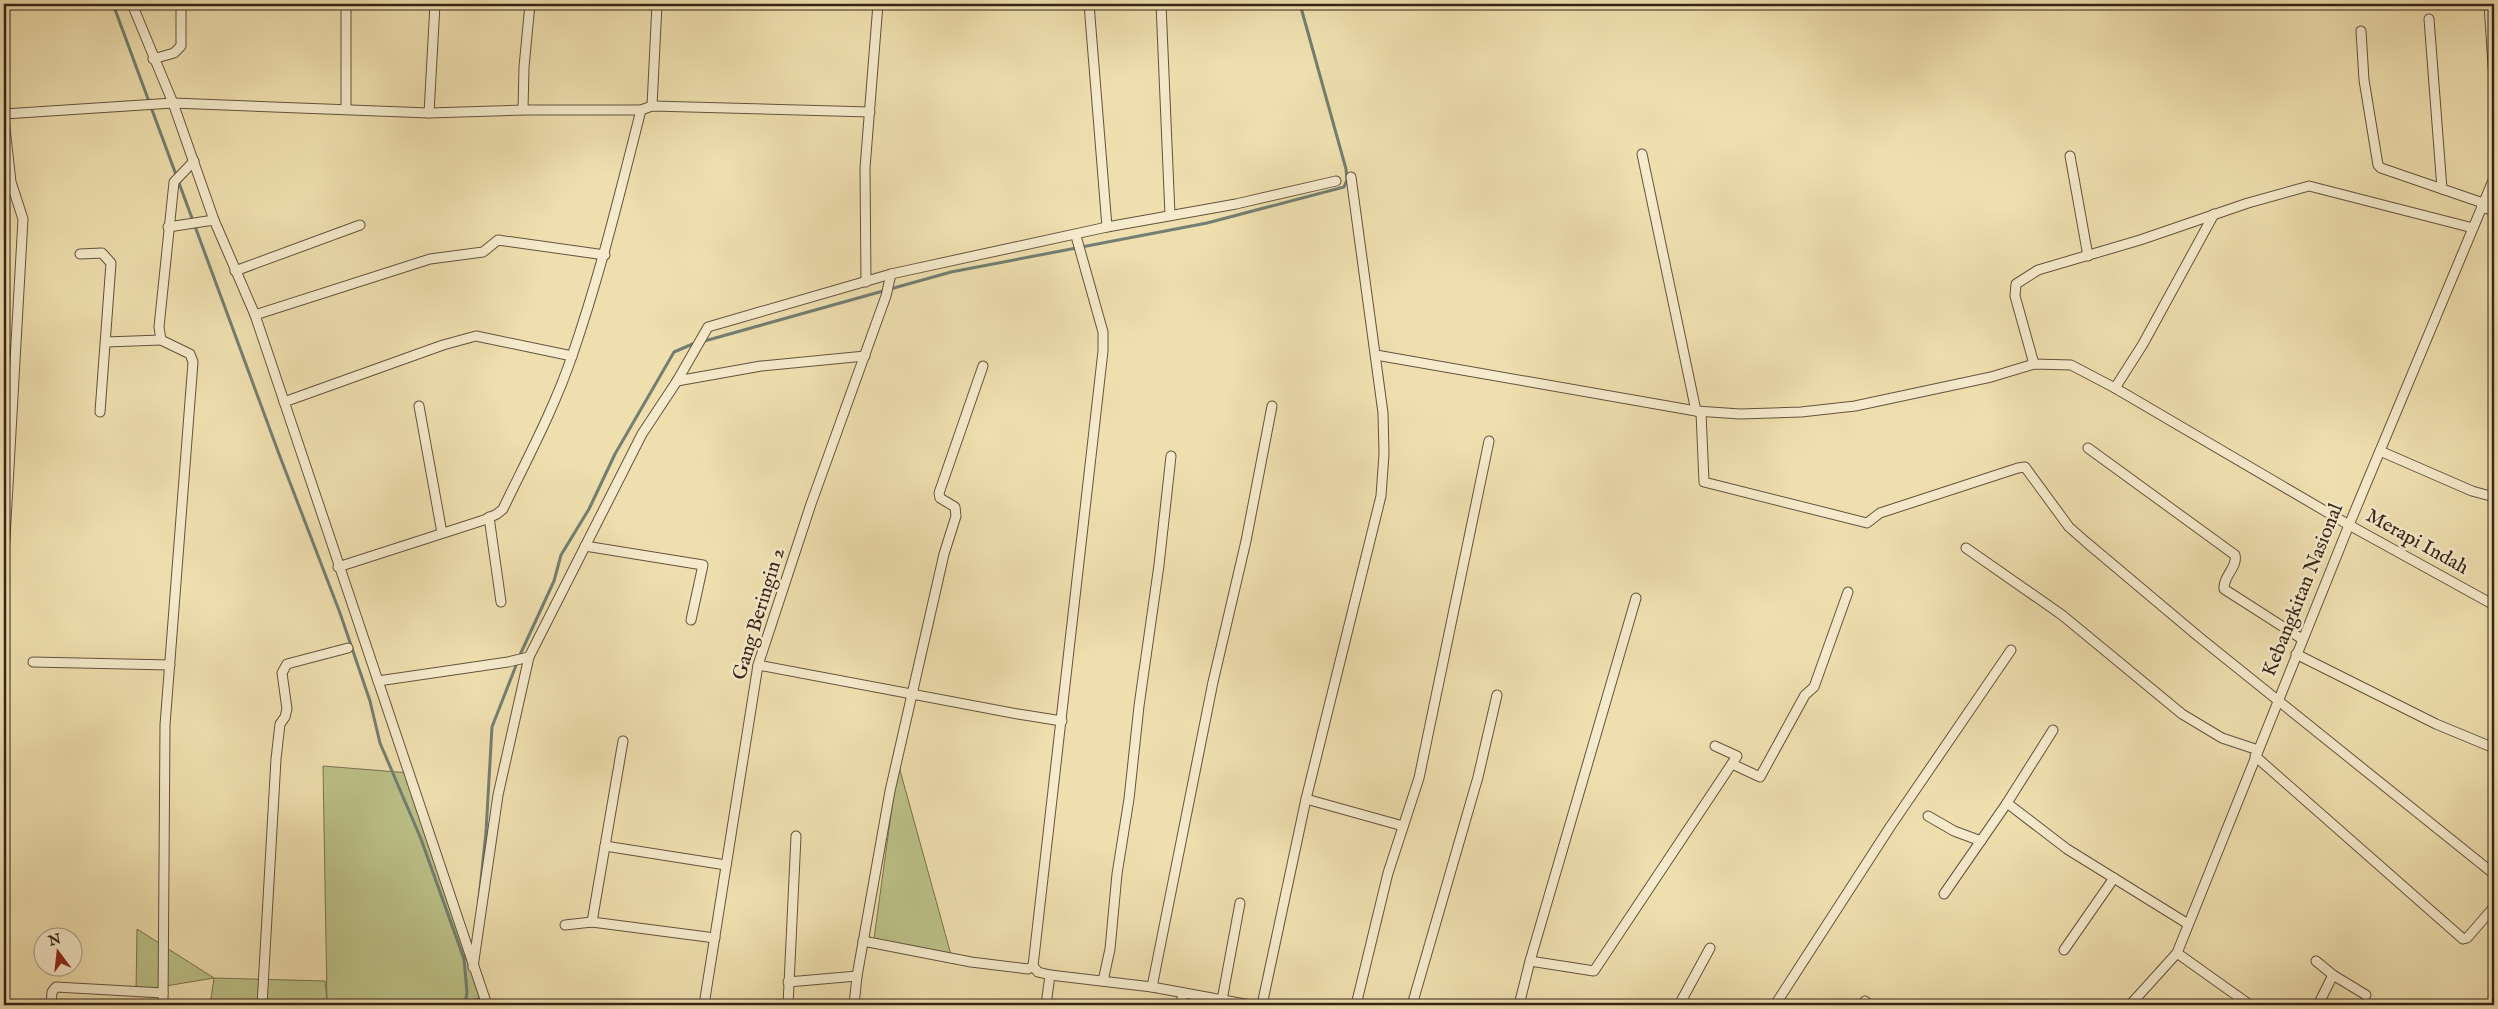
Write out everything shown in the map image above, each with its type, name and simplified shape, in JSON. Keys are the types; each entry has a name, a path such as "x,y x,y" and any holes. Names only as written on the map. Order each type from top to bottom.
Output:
{"street":[{"path":"132,4 173,103 214,220 255,315 486,1005"},
{"path":"153,58 174,53 180,46 181,4"},
{"path":"346,4 346,109"},
{"path":"429,113 435,4"},
{"path":"523,110 524,67 530,4"},
{"path":"652,106 657,4"},
{"path":"866,282 865,168 878,4"},
{"path":"1089,4 1107,227"},
{"path":"1161,4 1170,215"},
{"path":"2489,4 2494,81"},
{"path":"2429,19 2442,189"},
{"path":"2361,31 2364,80 2378,165 2381,168 2483,205 2494,212"},
{"path":"4,114 173,103 429,113 523,110 641,110 652,106 870,112"},
{"path":"338,567 489,517 503,509 553,405 572,356 605,255 641,110"},
{"path":"4,119 11,182 23,219 4,556"},
{"path":"1642,154 1698,412 1704,482 1867,523 1880,513 2025,467 2069,527 2494,874"},
{"path":"2070,156 2088,256"},
{"path":"161,340 159,327 174,182 194,161"},
{"path":"1262,1005 1306,799 1381,496 1383,478 1383,412 1350,177"},
{"name":"Kebangkitan Nasional","path":"2130,1005 2177,953 2302,639 2494,178"},
{"path":"473,968 498,795 526,658 642,434 677,381 704,330 714,324 866,282 890,279 1076,238 1107,227 1236,204 1336,181"},
{"path":"2034,364 2015,296 2016,284 2038,270 2088,256 2214,214 2313,186 2473,228"},
{"path":"2115,388 2143,344 2214,214"},
{"path":"168,227 214,220"},
{"path":"235,271 360,225"},
{"path":"1076,238 1103,332 1103,351 1033,966 1038,972 1050,975 1152,987 1247,1005"},
{"path":"255,315 430,259 483,252 498,240 605,255"},
{"path":"80,254 102,253 110,261 100,412"},
{"name":"Gang Beringin 2","path":"704,1005 758,665 811,504 865,356 890,279"},
{"path":"284,402 443,345 476,336 572,356"},
{"path":"106,342 161,340 190,354 192,362 165,725 163,1005"},
{"name":"Merapi Indah","path":"1376,355 1698,412 1740,414 1801,412 1855,406 1991,377 2034,364 2071,365 2115,388 2349,525 2494,605"},
{"path":"677,381 761,366 865,356"},
{"path":"854,1005 857,976 890,791 944,554 956,516 955,507 940,498 939,494 983,366"},
{"path":"420,406 442,533"},
{"path":"1152,987 1212,682 1246,540 1272,406"},
{"path":"1356,1005 1388,873 1419,778 1489,440"},
{"path":"2088,448 2235,555 2236,560 2223,584 2224,589 2302,639"},
{"path":"2380,451 2472,491 2494,496"},
{"path":"1103,981 1110,949 1117,874 1129,800 1171,456"},
{"path":"489,517 501,602"},
{"path":"585,546 702,565 691,620"},
{"path":"1966,548 2062,615 2182,714 2222,738 2256,753 2463,939 2467,938 2494,908"},
{"path":"1732,764 1760,777 1805,695 1814,687 1848,592"},
{"path":"1519,1005 1530,961 1636,598"},
{"path":"262,1005 276,759 280,724 285,717 287,709 282,673 287,664 348,648"},
{"path":"1775,1005 1890,828 2011,650"},
{"path":"2296,654 2436,724 2494,748"},
{"path":"378,681 526,658"},
{"path":"33,662 170,665"},
{"path":"758,665 1062,721"},
{"path":"1412,1005 1478,777 1497,695"},
{"path":"1944,894 2007,803 2053,730"},
{"path":"592,922 622,741"},
{"path":"1530,961 1594,971 1737,756 1715,746"},
{"path":"1306,799 1403,826"},
{"path":"2007,803 2067,849 2188,924"},
{"path":"1928,816 1954,831 1981,841"},
{"path":"788,1005 796,836"},
{"path":"604,846 726,865"},
{"path":"2064,950 2114,878"},
{"path":"1222,1000 1240,903"},
{"path":"565,925 592,922 715,938"},
{"path":"863,941 971,962 1028,969 1033,966"},
{"path":"1679,1005 1710,948"},
{"path":"2177,953 2250,1005"},
{"path":"2316,961 2333,975 2366,995"},
{"path":"1046,1005 1050,975"},
{"path":"2318,1005 2333,975"},
{"path":"788,982 857,976"},
{"path":"51,1005 52,992 56,988 163,993"},
{"path":"1180,1005 1183,993"}],"green space":[{"path":"898,763 953,962 873,946"},
{"path":"323,766 410,773 483,997 471,1000 468,1005 210,1005 214,978 325,981 327,1002"},
{"path":"137,929 214,978 136,991"}],"waterway":[{"path":"113,4 279,454 340,613 370,701 380,743 421,839 464,959 467,992 465,1005"},
{"path":"701,342 951,272 1207,223 1344,187 1347,180 1346,169 1300,4"},
{"path":"519,657 554,581 561,555 589,509 615,454 674,352 695,343"},
{"path":"479,899 486,832 492,727 517,663"},
{"path":"464,959 466,953"}]}
